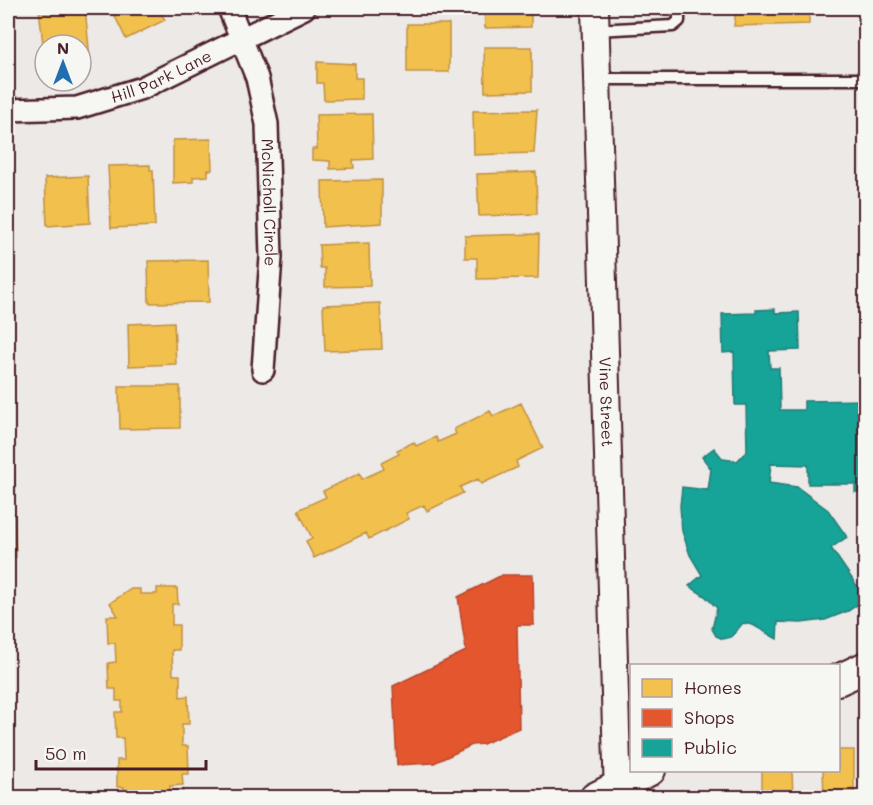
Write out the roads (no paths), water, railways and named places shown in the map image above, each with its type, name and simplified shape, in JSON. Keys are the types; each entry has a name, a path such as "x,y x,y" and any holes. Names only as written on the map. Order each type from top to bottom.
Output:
{"main road":[{"path":"840,679 866,667"},
{"path":"610,794 648,772"}],"street":[{"name":"McNicholl Circle","path":"229,8 257,78 267,123 271,257 263,370"},
{"name":"Hill Park Lane","path":"8,110 76,108 142,88 303,8"},
{"name":"Vine Street","path":"595,19 610,794"}],"lane":[{"path":"595,19 673,26 679,21 680,8"},
{"path":"597,79 866,79"}]}
